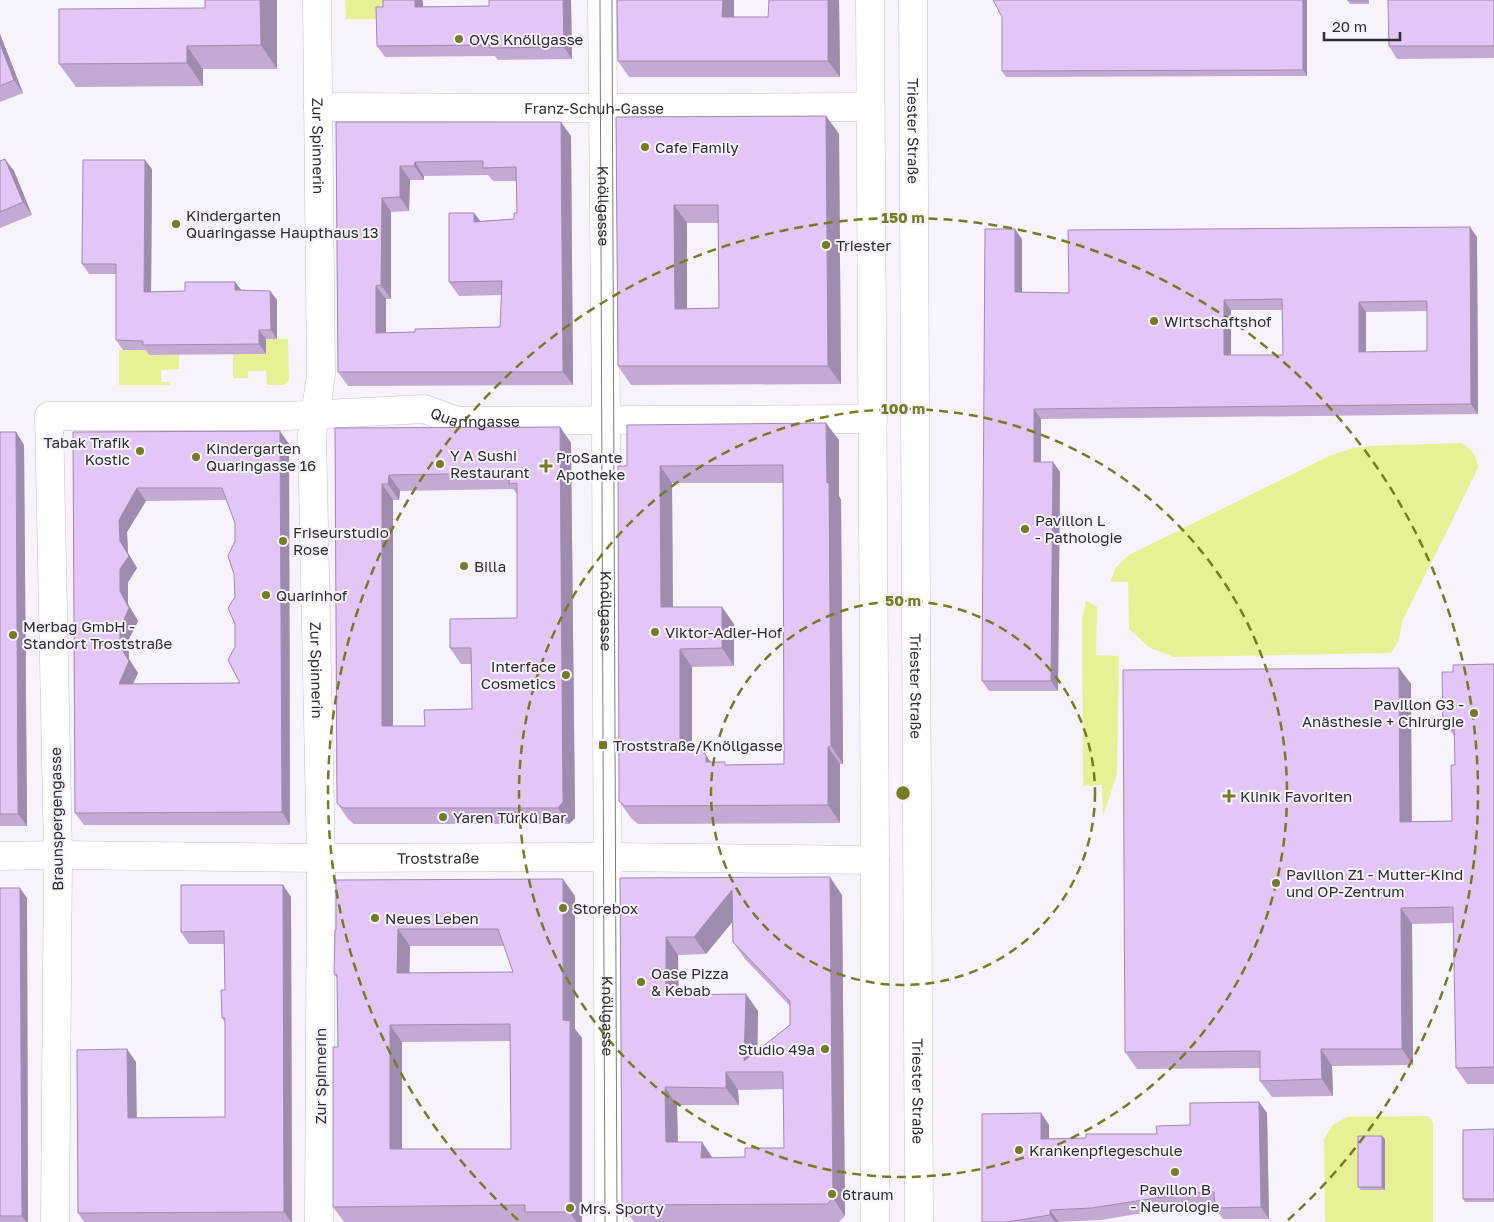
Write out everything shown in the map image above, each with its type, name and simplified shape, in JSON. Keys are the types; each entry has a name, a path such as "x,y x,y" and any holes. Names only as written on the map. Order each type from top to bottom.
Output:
{"street":[{"name":"Zur Spinnerin","path":"317,0 321,374 312,436 321,858 319,1222"},
{"name":"Knöllgasse","path":"602,0 606,420 609,1222"},
{"path":"870,0 875,1222"},
{"name":"Triester Straße","path":"913,0 919,1222"},
{"name":"Franz-Schuh-Gasse","path":"318,107 602,108 870,106"},
{"name":"Quaringasse","path":"49,416 286,416 424,409 457,420 873,419"},
{"name":"Braunspergengasse","path":"49,416 58,855 55,1222"},
{"name":"Troststraße","path":"0,856 608,857 875,860"}],"green space":[{"path":"345,0 391,0 391,19 346,19"},
{"path":"266,339 288,339 289,380 284,385 267,385 266,371 248,371 248,378 233,378 233,354 266,354"},
{"path":"119,350 149,350 150,355 179,355 179,369 161,370 161,382 170,382 170,385 119,385"},
{"path":"1462,443 1473,453 1478,468 1402,622 1399,640 1391,653 1174,657 1150,648 1129,629 1128,582 1110,582 1116,567 1129,555 1329,456 1353,448 1369,446"},
{"path":"1086,601 1097,607 1096,655 1119,656 1117,774 1103,816 1102,785 1083,786 1082,619"},
{"path":"1428,1116 1433,1122 1433,1222 1325,1222 1324,1139 1333,1125 1347,1117"}],"building":[{"path":"205,0 260,0 261,45 187,46 187,63 59,64 59,9 205,8"},
{"path":"383,0 415,0 415,7 489,6 489,0 563,0 564,47 490,48 490,45 377,46 376,7 383,7"},
{"path":"617,0 723,0 722,17 768,17 769,0 828,0 828,61 618,61"},
{"path":"993,0 1303,0 1303,70 1002,71 1002,17"},
{"path":"1367,0 1367,1 1348,1"},
{"path":"1388,0 1494,0 1494,46 1389,46"},
{"path":"0,44 14,80 0,86"},
{"path":"826,116 828,366 618,366 616,117","holes":["674,205 718,205 719,308 675,309"]},
{"path":"336,122 561,122 563,372 338,372","holes":["483,161 483,168 516,167 517,213 514,213 514,219 474,222 474,213 449,213 449,282 502,281 500,327 415,329 415,332 376,333 376,286 381,285 382,198 400,197 400,166 414,166 415,162"]},
{"path":"5,159 23,202 0,212 0,161"},
{"path":"83,160 145,160 144,292 185,291 185,282 235,282 235,290 270,291 271,330 259,330 259,344 143,345 143,341 116,340 116,264 82,264"},
{"name":"Wirtschaftshof","path":"1470,227 1471,404 1034,409 1034,462 1053,462 1051,681 982,681 985,229 1015,229 1015,292 1069,293 1068,230","holes":["1282,299 1283,355 1224,355 1224,300","1427,301 1427,351 1359,352 1359,302"]},
{"path":"826,423 827,483 829,482 831,746 828,747 828,805 625,806 619,801 618,466 627,466 627,425","holes":["783,465 784,764 725,765 725,762 706,762 706,755 696,746 680,748 680,649 722,648 722,607 661,607 660,466"]},
{"path":"560,427 563,802 558,808 343,808 337,803 335,428","holes":["510,473 509,484 517,483 517,618 450,619 450,648 471,648 472,709 424,710 425,726 382,726 382,484 388,484 389,475"]},
{"path":"280,431 282,812 75,813 73,432","holes":["137,488 222,488 235,523 235,541 228,556 234,574 235,597 228,608 235,624 235,647 228,660 240,683 119,684 129,661 120,646 120,629 129,608 120,591 120,569 129,556 120,541 119,520"]},
{"name":"Merbag GmbH - Standort Troststraße","path":"0,432 16,432 18,814 0,814"},
{"name":"Pavillon Z1 - Mutter-Kind und OP-Zentrum","path":"1494,664 1494,1067 1456,1068 1453,907 1401,908 1402,1049 1321,1049 1322,1079 1260,1081 1260,1051 1125,1052 1123,670 1399,668 1400,822 1452,821 1451,765 1455,765 1454,721 1443,721 1442,672 1453,672 1453,665"},
{"path":"830,877 833,1198 827,1204 622,1205 620,878","holes":["732,890 733,942 790,1001 790,1025 744,1061 746,994 666,995 666,937 694,937","726,1072 783,1072 784,1148 745,1148 745,1157 701,1158 702,1142 666,1142 665,1087 726,1088"]},
{"path":"563,879 563,1020 570,1021 570,1212 525,1212 525,1205 333,1207 333,1047 338,1047 337,975 334,974 336,880","holes":["398,929 498,929 513,972 397,973","510,1024 511,1149 390,1149 390,1025"]},
{"path":"181,885 283,885 284,1212 78,1213 77,1050 127,1049 128,1118 225,1117 225,1018 222,1018 221,990 225,990 224,931 181,932"},
{"path":"0,888 20,888 22,1216 0,1216"},
{"path":"1259,1102 1261,1207 1215,1208 1214,1192 1188,1193 1092,1208 1050,1210 1050,1215 1007,1222 982,1222 982,1114 1041,1113 1041,1139 1086,1138 1086,1134 1157,1134 1156,1126 1190,1125 1190,1103"},
{"path":"1494,1129 1494,1199 1463,1199 1463,1130"},
{"path":"1358,1136 1382,1136 1382,1187 1358,1187"}],"tram line":[{"path":"600,0 605,1222"},
{"path":"612,0 617,1222"}],"place":[{"name":"OVS Knöllgasse","path":"459,39"},
{"name":"Cafe Family","path":"645,147"},
{"name":"Kindergarten Quaringasse Haupthaus 13","path":"176,224"},
{"name":"Triester","path":"826,245"},
{"name":"Wirtschaftshof","path":"1154,321"},
{"name":"Tabak Trafik Kostic","path":"140,451"},
{"name":"Kindergarten Quaringasse 16","path":"196,457"},
{"name":"Y A Sushi Restaurant","path":"440,464"},
{"name":"ProSante Apotheke","path":"546,466"},
{"name":"Pavillon L - Pathologie","path":"1025,529"},
{"name":"Friseurstudio Rose","path":"283,541"},
{"name":"Billa","path":"464,566"},
{"name":"Quarinhof","path":"266,595"},
{"name":"Viktor-Adler-Hof","path":"655,632"},
{"name":"Merbag GmbH - Standort Troststraße","path":"13,635"},
{"name":"Interface Cosmetics","path":"566,675"},
{"name":"Pavillon G3 - Anästhesie + Chirurgie","path":"1474,713"},
{"name":"Troststraße/Knöllgasse","path":"603,745"},
{"name":"Klinik Favoriten","path":"1229,796"},
{"name":"Yaren Türkü Bar","path":"443,817"},
{"name":"Pavillon Z1 - Mutter-Kind und OP-Zentrum","path":"1276,883"},
{"name":"Storebox","path":"563,908"},
{"name":"Neues Leben","path":"375,918"},
{"name":"Oase Pizza & Kebab","path":"641,982"},
{"name":"Studio 49a","path":"825,1049"},
{"name":"Krankenpflegeschule","path":"1019,1150"},
{"name":"Pavillon B - Neurologie","path":"1175,1172"},
{"name":"6traum","path":"832,1194"},
{"name":"Mrs. Sporty","path":"570,1208"}]}
